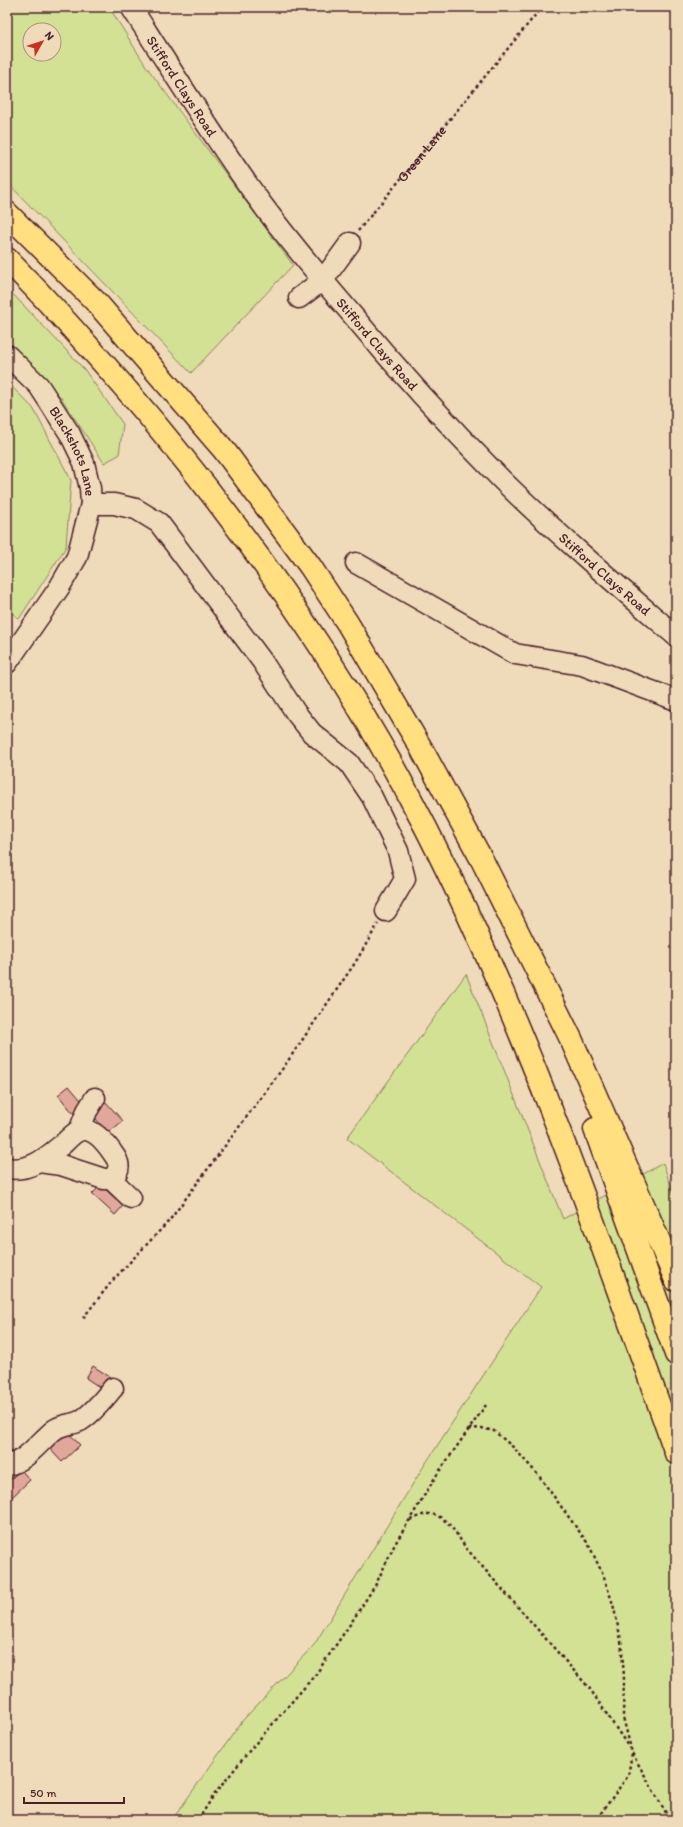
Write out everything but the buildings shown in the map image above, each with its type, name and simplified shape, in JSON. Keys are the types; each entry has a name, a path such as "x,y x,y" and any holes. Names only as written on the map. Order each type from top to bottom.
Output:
{"highway":[{"path":"7,213 96,303 224,450 310,566 348,624 394,700 456,810 501,898 571,1039 676,1280"},
{"path":"7,259 73,328 127,390 181,453 231,518 318,644 391,765 425,827 456,890 502,989 531,1058 569,1156 676,1453"},
{"path":"501,898 598,1135 676,1354"}],"street":[{"name":"Stifford Clays Road","path":"131,7 199,114 257,197 323,280 396,367 450,427 503,480 596,568 676,636"},
{"path":"299,298 323,280 350,242"},
{"name":"Blackshots Lane","path":"7,355 39,386 70,434 84,463 90,488 91,504 77,557 60,588 7,663"},
{"path":"91,504 114,504 136,509 159,523 262,661 296,713 312,733 349,763 372,797 398,851 405,878 386,911"},
{"path":"356,563 515,654 582,665 676,700"},
{"path":"7,1168 23,1168 39,1162 79,1131 94,1098"},
{"path":"39,1162 61,1165 104,1179 111,1179 117,1174 119,1167 116,1158 101,1139 94,1133 79,1131"},
{"path":"111,1179 131,1198"},
{"path":"7,1464 13,1464 25,1457 55,1430 64,1425 80,1421 113,1388"}],"path":[{"name":"Green Lane","path":"350,242 367,219 542,7"},
{"path":"83,1318 113,1280 169,1221 283,1068 355,963 386,911"},
{"path":"198,1820 214,1796 250,1750 316,1674 376,1584 395,1544 436,1476 486,1404"},
{"path":"469,1429 482,1428 494,1431 514,1448 539,1476 567,1513 588,1546 603,1575 613,1604 621,1640 624,1676 623,1717 632,1752 628,1776 596,1820"},
{"path":"410,1520 426,1514 435,1515 450,1525 466,1548 590,1689 632,1752 670,1820"}],"green space":[{"path":"7,7 109,7 146,66 293,265 191,373 7,182"},
{"path":"7,288 84,369 123,424 119,455 104,463 60,396 7,346"},
{"path":"7,382 33,408 71,480 66,547 19,619 7,609"},
{"path":"466,974 563,1219 663,1163 676,1202 676,1820 172,1820 243,1720 314,1645 422,1469 541,1287 347,1138"}]}
